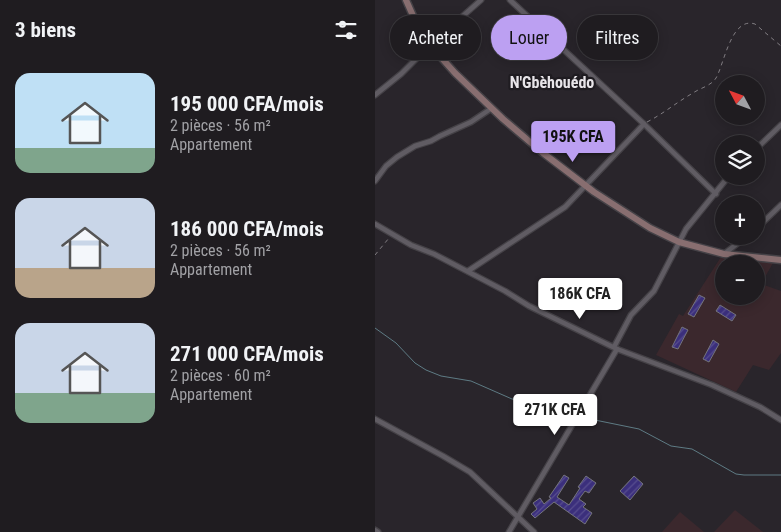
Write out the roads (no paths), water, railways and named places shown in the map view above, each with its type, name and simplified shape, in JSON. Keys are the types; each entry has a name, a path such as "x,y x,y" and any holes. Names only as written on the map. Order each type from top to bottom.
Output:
{"street":[{"path":"406,0 413,15"},
{"path":"464,15 481,0"},
{"path":"510,0 644,124 716,194"},
{"path":"375,95 415,60"},
{"path":"443,60 491,108 543,153 585,186 650,228 679,242 724,254 781,260"},
{"path":"375,181 386,166 397,156 415,146 431,141 471,122 491,108"},
{"path":"468,271 565,207 644,124"},
{"path":"765,140 781,125"},
{"path":"509,532 616,348 631,315 654,292 693,218 722,185"},
{"path":"765,220 781,205"},
{"path":"375,224 411,245 468,271 523,303 616,348 712,385 781,420"},
{"path":"724,254 736,245"},
{"path":"375,419 470,472 534,532"}],"waterway":[{"path":"375,328 396,343 415,363 426,370 441,376 471,381 512,399 542,403 571,413"},
{"path":"585,418 639,429 671,446 692,449 736,474 781,475"}],"district":[{"name":"N'Gbèhouédo","path":"552,82"}]}
